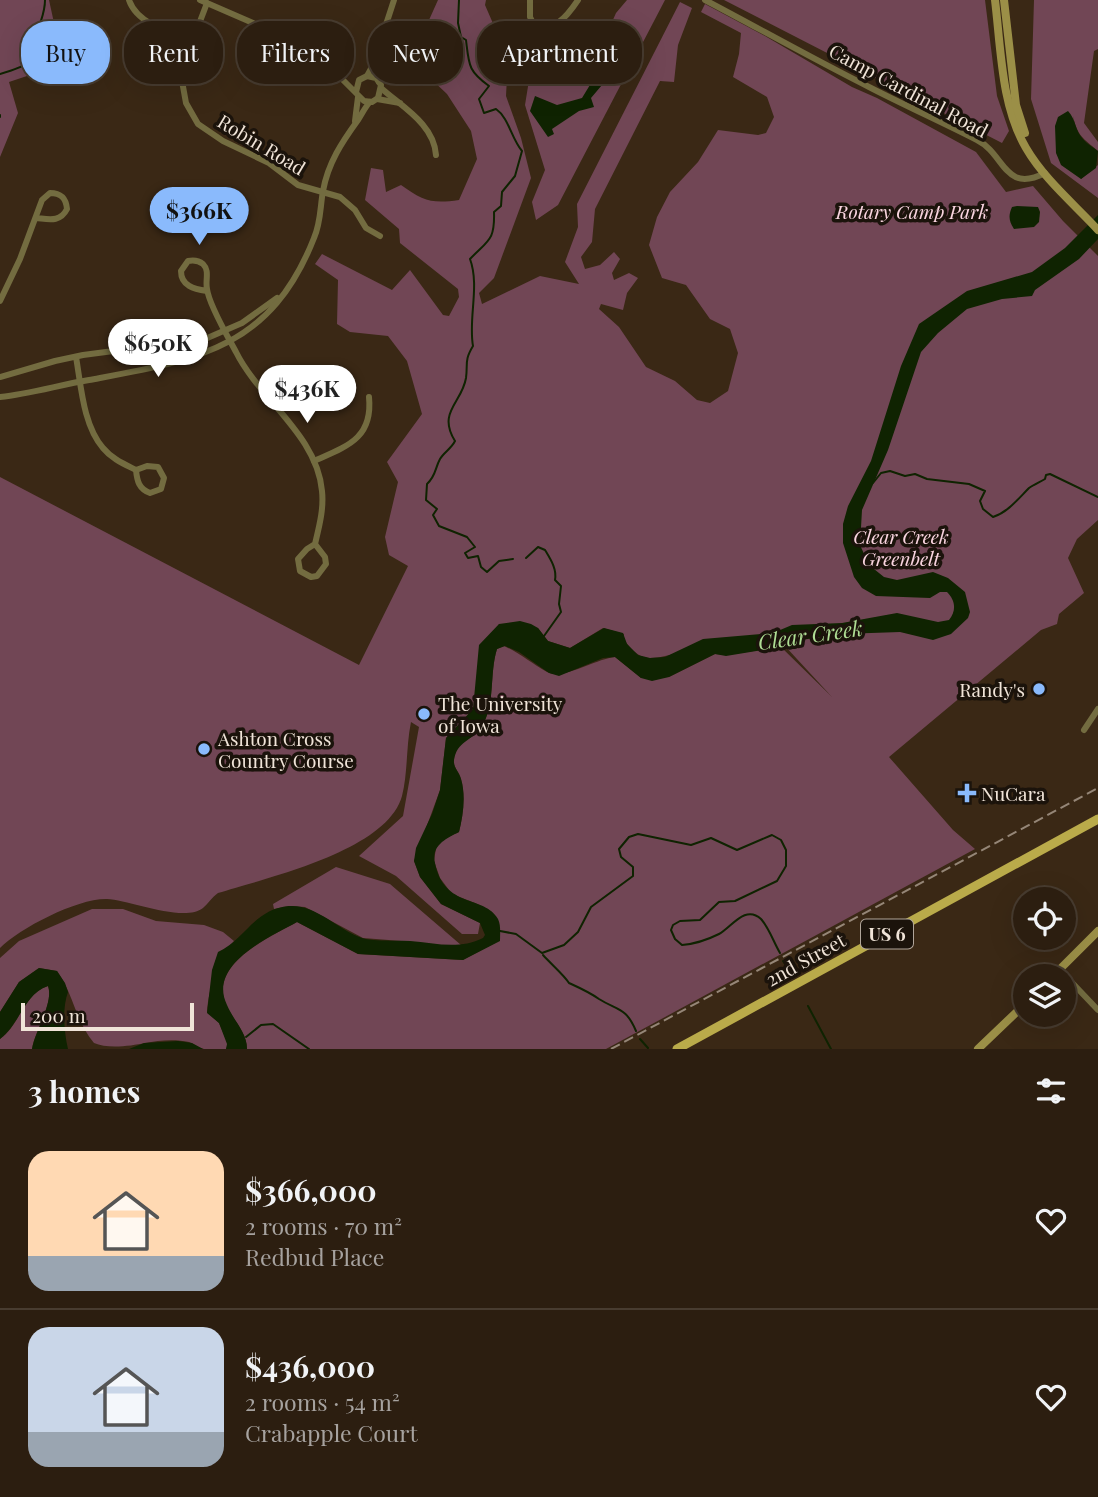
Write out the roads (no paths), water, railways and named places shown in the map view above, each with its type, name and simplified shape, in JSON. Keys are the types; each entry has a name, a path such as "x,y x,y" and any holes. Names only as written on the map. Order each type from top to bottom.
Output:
{"main road":[{"name":"2nd Street","path":"677,1049 1098,819"}],"street":[{"path":"129,0 132,8 147,21"},
{"path":"386,21 394,0"},
{"path":"530,0 530,17 533,23 545,28 563,19 578,0"},
{"name":"Camp Cardinal Road","path":"705,0 870,88 983,143 1008,174 1021,180 1045,173"},
{"path":"995,0 1011,114 1026,148 1045,173 1098,230"},
{"path":"1004,0 1016,105 1023,129 1045,173"},
{"path":"204,1 249,21"},
{"name":"Robin Road","path":"198,21 204,1"},
{"path":"355,123 356,84 368,72"},
{"path":"354,78 376,78 380,85 417,119 432,140 436,155"},
{"name":"Robin Road","path":"183,84 186,103 198,124 223,141 269,163 298,185 346,200 366,228 380,236"},
{"path":"347,84 363,101 400,103"},
{"path":"0,397 128,373 201,355 231,342 262,319 298,272 314,239 320,219 323,192 335,153 355,123 381,94 380,85"},
{"path":"0,301 45,195 55,193 64,198 67,209 60,217 55,220 36,218"},
{"path":"206,291 188,286 183,281 181,271 188,261 199,261 204,265 207,275 206,291 231,342 257,386 302,440 314,461 321,481 322,501 315,544 325,557 326,564 317,576 311,577 300,571 298,559 315,544"},
{"path":"0,377 76,357 130,348 191,343 226,332 282,295"},
{"path":"76,357 90,424 96,439 110,455 136,470 139,486 144,491 150,494 161,489 164,478 158,467 147,466 136,470"},
{"path":"314,461 347,446 363,431 370,415 369,397"},
{"path":"1084,730 1098,709"},
{"path":"1066,964 1098,931"},
{"path":"1076,987 1098,1010"},
{"path":"978,1049 1013,1015"}],"water":[{"path":"591,84 603,84 591,98 594,107 579,111 552,129 554,134 548,137 530,111 535,96 557,105 582,98"},
{"path":"1068,111 1080,136 1098,151 1096,168 1081,179 1061,165 1056,153 1055,126 1058,117"},
{"path":"1012,207 1038,207 1039,222 1034,227 1014,229 1010,216"},
{"name":"Clear Creek","path":"1098,215 1098,239 1079,259 1035,290 1032,296 1002,299 967,309 938,333 921,352 888,450 862,510 860,545 869,565 884,577 897,580 933,572 948,578 965,592 970,612 968,618 951,634 933,640 900,632 842,634 794,641 781,647 726,656 715,654 669,677 652,681 641,678 615,657 603,658 559,676 549,673 519,652 505,646 497,649 486,719 481,728 461,745 454,760 463,792 459,832 440,844 434,857 440,878 447,888 455,895 484,907 498,919 500,941 463,960 358,954 297,922 244,954 226,977 223,990 227,1005 242,1032 247,1049 226,1049 227,1044 219,1023 207,1013 212,970 218,952 236,940 258,919 277,908 299,906 308,909 353,934 373,940 456,945 474,942 485,935 480,923 441,904 420,877 414,861 416,848 440,790 446,738 473,709 479,645 499,624 520,621 531,624 538,628 548,641 570,648 604,628 623,633 627,644 638,655 650,658 665,657 703,639 773,633 792,625 842,623 897,613 938,622 949,620 954,605 947,592 940,592 930,598 876,596 862,588 854,577 843,543 843,524 848,506 871,461 901,366 919,324 967,291 1032,272 1065,248"},
{"path":"39,968 57,971 65,983 68,992 64,1020 68,1049 32,1049 46,1008 48,986 33,996 13,1026 0,1039 0,1012 19,982"},
{"path":"144,1043 192,1043 203,1049 129,1049"}],"waterway":[{"path":"0,74 21,67 31,60 45,0"},
{"path":"459,0 458,23 461,37 466,40 471,67 489,86 479,99 484,113 496,109 522,151 515,176 502,192 501,206 494,212 492,235 470,259 474,280 473,346 467,359 464,387 450,415 450,431 455,441 443,454 427,484 426,500 437,509 433,515 439,526 467,537 475,547 465,553 468,558 478,556 481,567 487,572 499,561 513,559"},
{"path":"873,483 881,473 890,471 905,476 915,474 927,479 969,484 985,491 980,501 983,509 993,517 1008,509 1029,488 1050,474 1098,497"},
{"path":"526,558 538,547 545,550 554,568 555,580 561,586 561,612 544,636"},
{"path":"500,931 516,934 542,953 564,945 578,932 591,907 633,876 633,867 621,857 619,849 629,837 638,834 691,845 711,838 737,850 772,835 781,840 786,850 786,866 777,881 735,901 719,902 700,920 680,921 673,925 671,930 682,945 692,944 719,934 744,916 755,915 764,923 780,953"},
{"path":"543,955 569,983 625,1013 636,1031"},
{"path":"783,961 788,968"},
{"path":"808,1006 831,1049"},
{"path":"246,1037 261,1025 273,1024 309,1049"},
{"path":"640,1039 648,1048"}],"railway":[{"path":"611,1049 1098,788"}],"place":[{"name":"Randy's","path":"1039,689"},
{"name":"The University of Iowa","path":"424,714"},
{"name":"Ashton Cross Country Course","path":"204,749"},
{"name":"NuCara","path":"967,793"}],"park label":[{"name":"Rotary Camp Park","path":"912,211"},
{"name":"Clear Creek Greenbelt","path":"901,547"}]}
